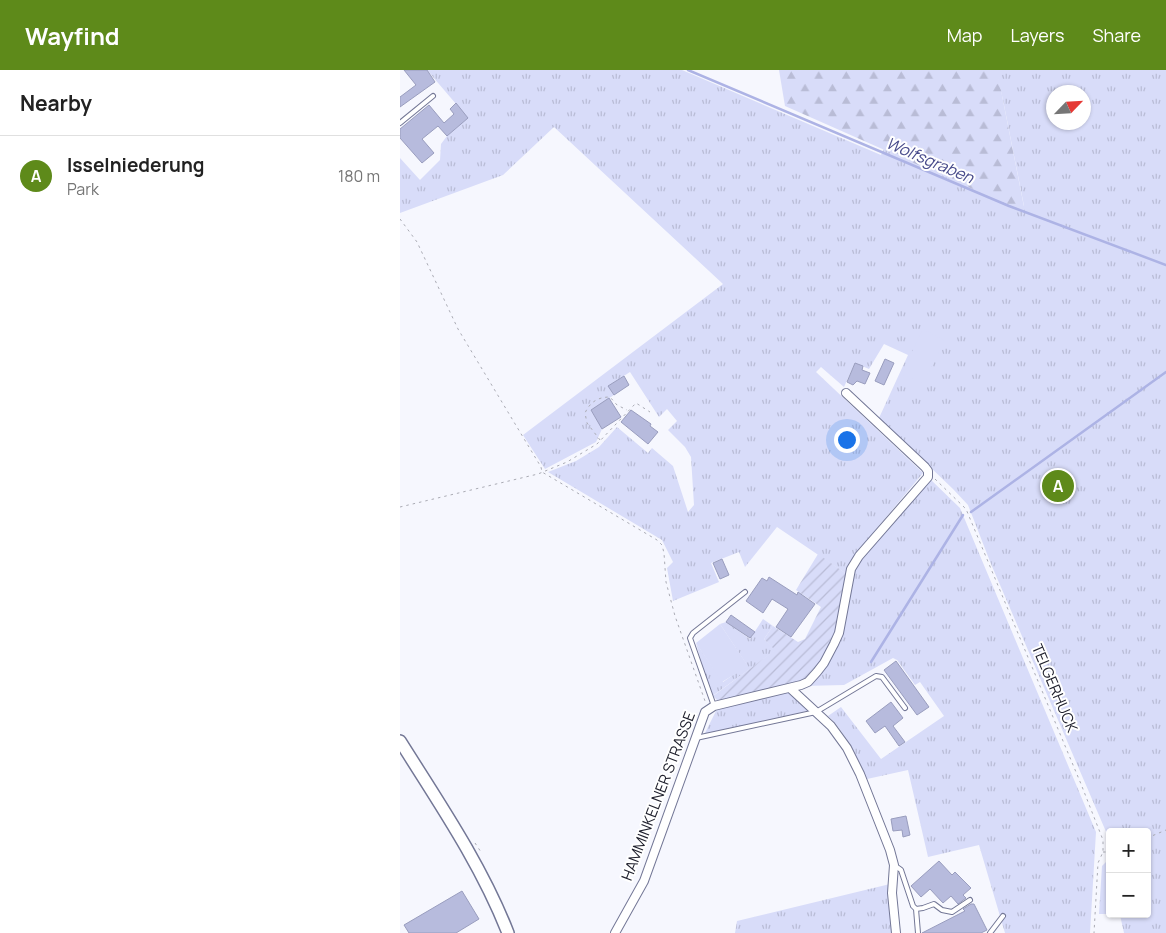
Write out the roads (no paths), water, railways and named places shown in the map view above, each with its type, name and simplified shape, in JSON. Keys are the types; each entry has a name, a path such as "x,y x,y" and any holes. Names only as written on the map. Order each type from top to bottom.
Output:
{"main road":[{"path":"400,741 458,832 483,876 508,933"}],"street":[{"name":"HAMMINKELNER STRASSE","path":"615,933 644,881 706,712 712,708 808,682 824,663 839,633 851,569 859,556 928,477 925,467 846,394"},
{"path":"790,688 831,726 847,748 870,799 894,865 892,893 896,933"}],"lane":[{"path":"400,123 433,96"},
{"path":"712,708 690,638 693,632 745,592"},
{"path":"696,738 816,712 876,676 882,677 905,708"},
{"path":"894,865 901,870 913,906 916,909 918,933"},
{"path":"916,909 934,904 942,910 952,912 970,900"},
{"path":"990,933 1003,916"}],"waterway":[{"name":"Wolfsgraben","path":"688,70 1009,206 1166,265"},
{"path":"971,512 1166,372"},
{"path":"871,662 963,515"}],"place":[{"name":"Isselniederung","path":"1058,486"}]}
